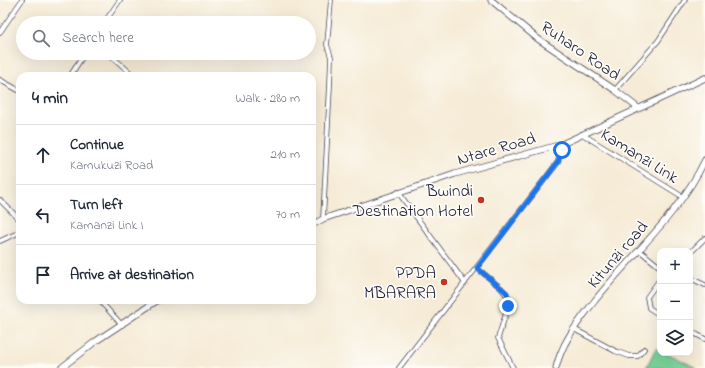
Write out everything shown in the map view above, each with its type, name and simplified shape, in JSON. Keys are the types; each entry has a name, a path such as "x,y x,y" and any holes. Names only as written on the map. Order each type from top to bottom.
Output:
{"main road":[{"name":"Ruharo Road","path":"491,0 538,40 615,90 638,108"},
{"name":"Ntare Road","path":"316,223 398,192 562,144 705,78"},
{"name":"Kitunzi road","path":"556,368 562,349 574,328 606,287 683,197 705,160"},
{"path":"61,368 96,341 152,304"}],"street":[{"path":"0,32 22,0"},
{"path":"109,16 120,0"},
{"path":"323,219 331,57 327,45 331,0"},
{"path":"615,90 658,40 685,0"},
{"path":"73,72 80,60"},
{"path":"116,60 129,72"},
{"path":"0,80 16,89"},
{"name":"Kamanzi Link","path":"582,134 683,197"},
{"path":"399,368 558,162 562,144"},
{"path":"398,192 465,283"},
{"path":"0,200 16,216"},
{"path":"0,241 16,234"},
{"path":"693,249 705,238"},
{"path":"639,250 657,265"},
{"path":"477,268 507,293 508,304 498,332 498,338 513,368"},
{"path":"693,279 705,285"},
{"path":"657,283 647,297 649,308 657,313"},
{"path":"103,304 122,325"},
{"path":"574,328 624,355 638,356 644,349"},
{"path":"693,333 705,339"}],"green space":[{"path":"656,348 657,356 673,356 697,368 646,368"}],"place":[{"name":"Bwindi Destination Hotel","path":"481,200"},
{"name":"PPDA MBARARA","path":"444,282"}],"route":[{"path":"508,306 507,293 477,268 558,162 562,150"}]}
